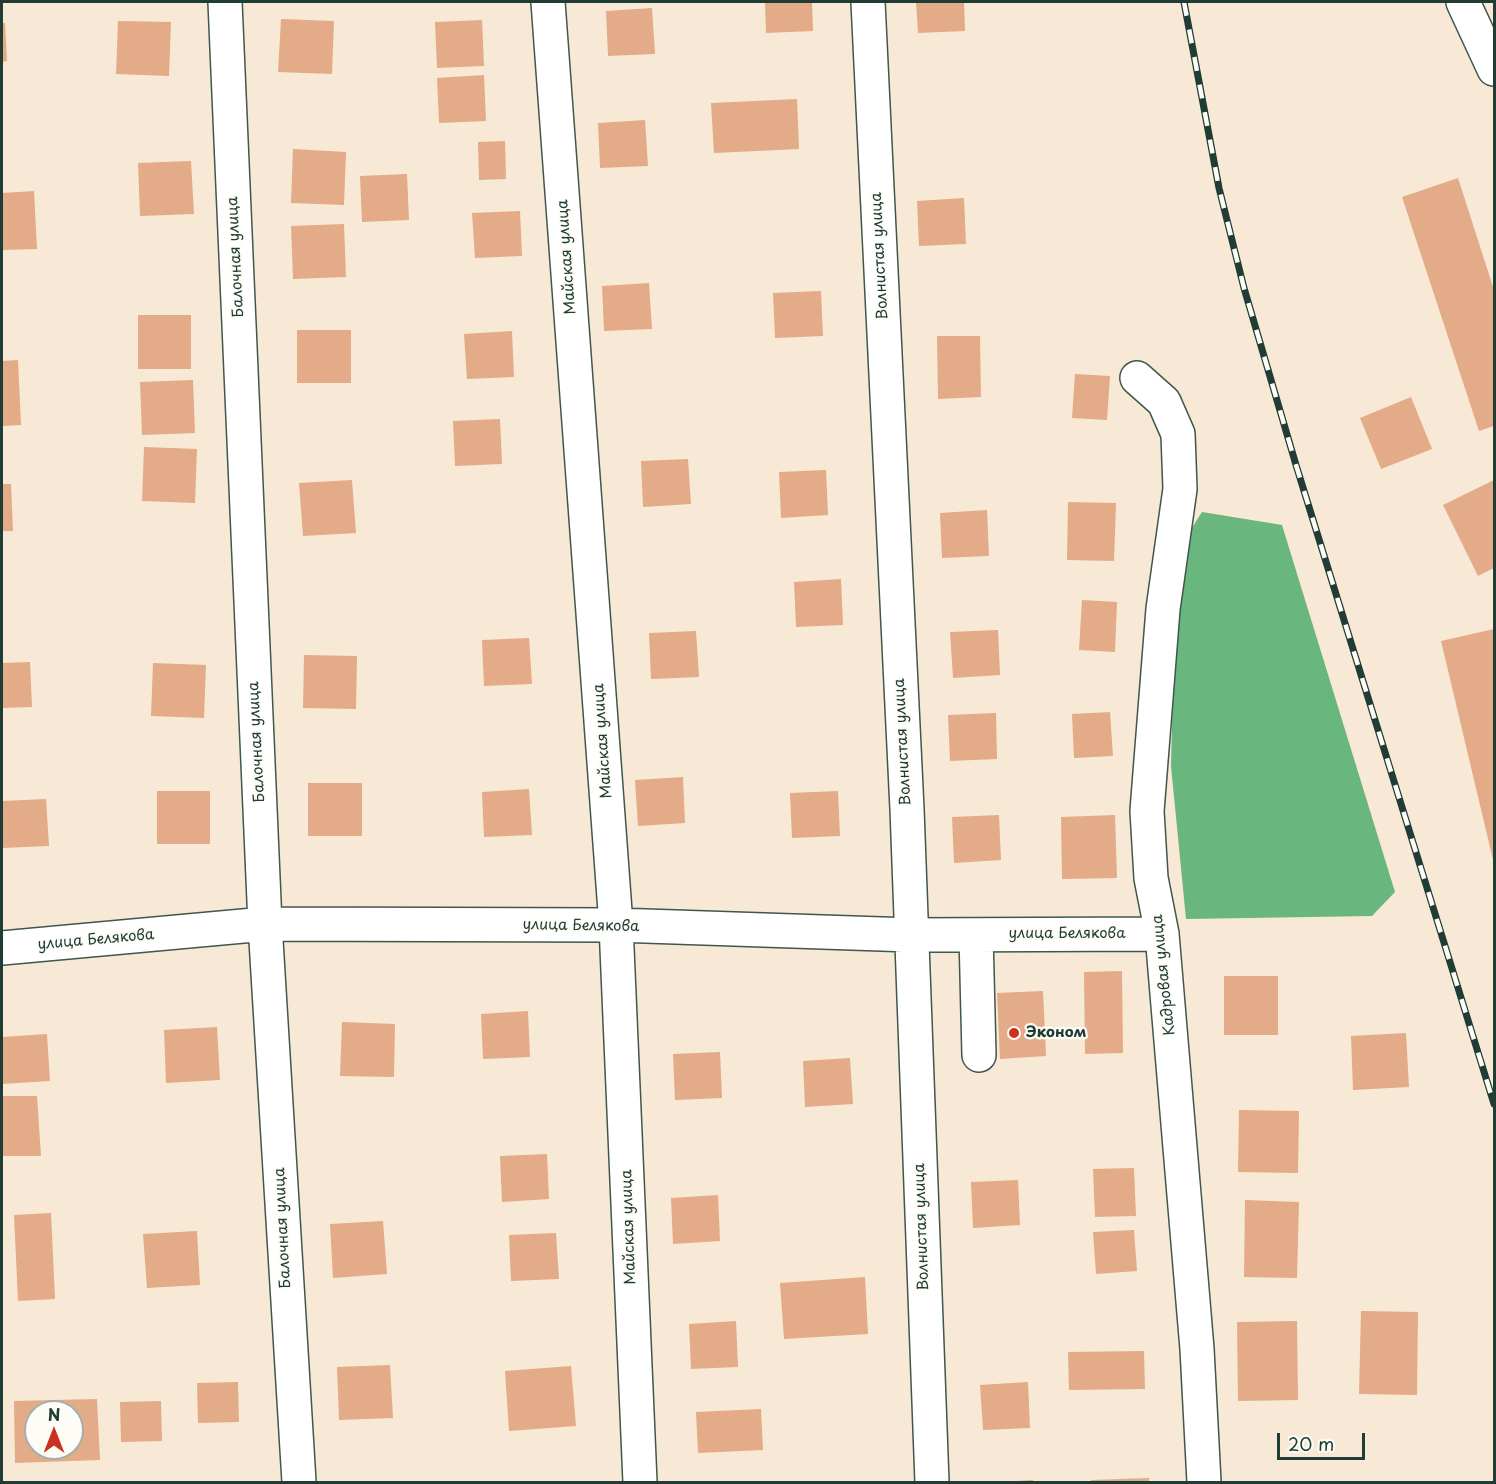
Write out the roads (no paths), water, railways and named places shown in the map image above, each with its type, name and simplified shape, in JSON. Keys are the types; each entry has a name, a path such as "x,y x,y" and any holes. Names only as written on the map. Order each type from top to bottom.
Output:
{"street":[{"name":"Балочная улица","path":"225,2 265,924 299,1482"},
{"name":"Майская улица","path":"548,2 616,926 640,1482"},
{"name":"Волнистая улица","path":"867,2 911,935 932,1482"},
{"path":"1463,2 1494,69"},
{"name":"Кадровая улица","path":"1137,378 1164,402 1178,434 1180,489 1163,609 1147,811 1150,878 1162,934 1197,1349 1204,1482"},
{"name":"улица Белякова","path":"2,948 265,924 616,926 911,935 1162,934"},
{"path":"976,935 979,1055"}],"railway":[{"path":"1184,2 1219,188 1244,288 1296,465 1494,1104"}],"place":[{"name":"Эконом","path":"1014,1033"}]}
